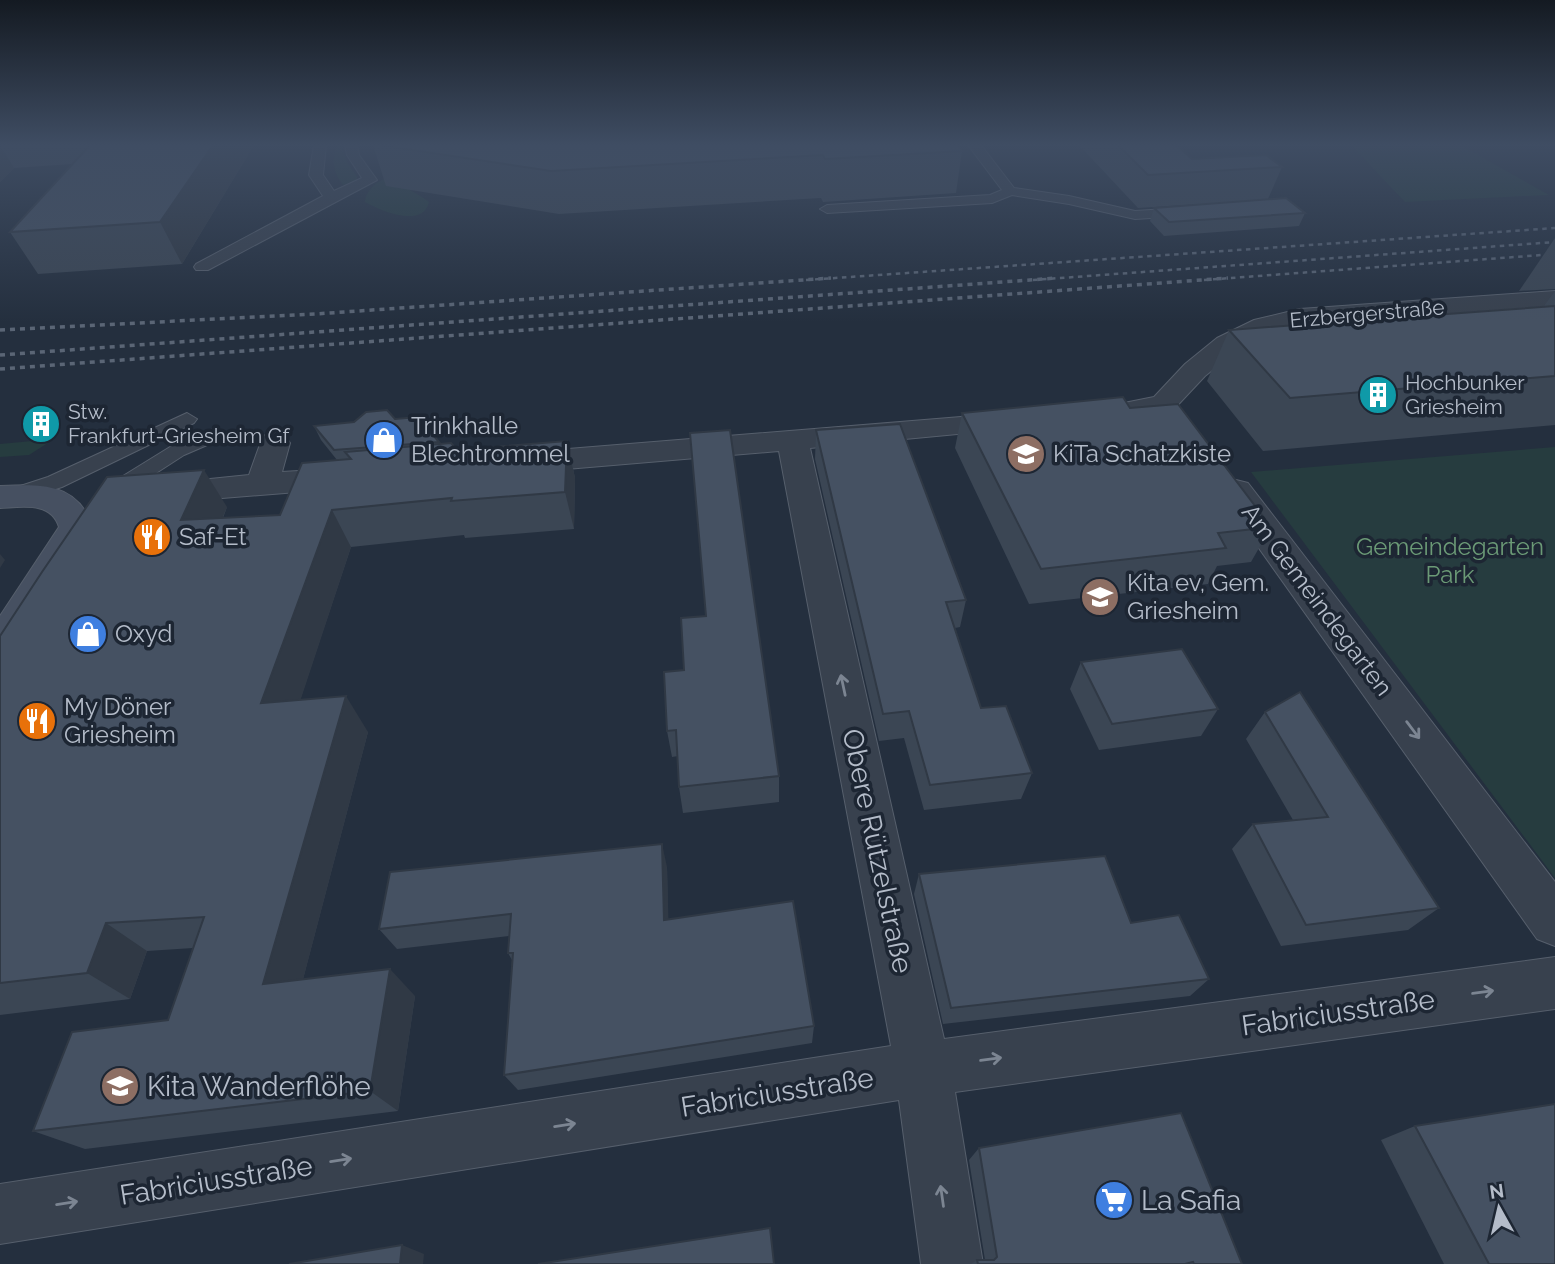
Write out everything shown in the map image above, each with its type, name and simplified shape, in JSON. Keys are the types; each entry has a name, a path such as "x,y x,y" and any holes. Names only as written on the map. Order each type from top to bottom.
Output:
{"street":[{"name":"Erzbergerstraße","path":"1079,417 1143,410 1175,414 1195,370 1227,344 1263,326 1300,317 1555,299"},
{"path":"1513,302 1538,326"},
{"path":"486,466 1038,420"},
{"name":"Obere Rützelstraße","path":"792,439 923,1069 952,1264"},
{"path":"262,484 274,443"},
{"name":"Am Gemeindegarten","path":"1211,457 1555,922"},
{"path":"222,487 375,475"},
{"path":"0,648 76,527 70,512 61,503 5,497"},
{"name":"Fabriciusstraße","path":"0,1214 923,1069 1555,983"}],"lane":[{"path":"202,267 318,204"},
{"path":"827,209 910,204"},
{"path":"1087,204 1135,215 1199,211"},
{"path":"5,497 55,482 187,419"},
{"path":"76,527 108,494 145,469 214,435"}],"green space":[{"path":"369,204 428,204 419,215 401,216"},
{"path":"54,439 29,455 0,457 0,444"},
{"name":"Gemeindegarten Park","path":"1555,447 1555,878 1251,472"}],"building":[{"path":"36,204 172,204 160,222 10,232"},
{"path":"1207,204 1294,204 1305,213 1169,222 1154,208"},
{"path":"1555,306 1555,376 1290,398 1229,330"},
{"path":"1123,397 1130,408 1178,404 1271,527 1218,533 1226,548 1041,569 962,413"},
{"path":"387,410 395,419 418,417 439,442 334,450 314,426 354,422 366,412"},
{"path":"900,424 966,600 946,602 981,708 1006,706 1032,773 930,785 909,711 883,714 816,430"},
{"path":"730,430 779,776 679,787 676,730 667,731 664,672 684,670 681,618 706,616 690,433"},
{"path":"567,441 565,492 451,501 452,498 332,510 261,703 346,696 263,984 390,969 370,1091 33,1131 72,1032 168,1020 204,917 106,923 87,973 0,983 0,636 107,477 204,470 181,520 280,515 302,463 351,459 345,452 451,443 457,450"},
{"path":"1182,649 1218,709 1112,724 1081,662"},
{"path":"1300,692 1439,908 1306,925 1253,824 1328,817 1265,712"},
{"path":"662,844 664,920 793,901 814,1026 504,1075 513,953 508,953 511,914 379,929 390,872"},
{"path":"1105,856 1131,923 1179,915 1209,979 951,1008 919,874"},
{"path":"1555,1104 1555,1264 1489,1264 1415,1126"},
{"path":"1181,1113 1242,1264 978,1264 977,1260 994,1260 997,1257 979,1148"},
{"path":"770,1228 774,1264 538,1264"},
{"path":"402,1245 400,1264 289,1264"}],"railway":[{"path":"806,280 1555,228"},
{"path":"1033,280 1555,242"},
{"path":"1204,280 1555,254"},
{"path":"0,330 315,314 831,278"},
{"path":"0,355 1057,278"},
{"path":"0,369 1228,278"}],"place":[{"name":"Hochbunker Griesheim","path":"1378,395"},
{"name":"Stw. Frankfurt-Griesheim Gf","path":"41,424"},
{"name":"Trinkhalle Blechtrommel","path":"384,440"},
{"name":"KiTa Schatzkiste","path":"1026,454"},
{"name":"Saf-Et","path":"152,537"},
{"name":"Kita ev, Gem. Griesheim","path":"1100,597"},
{"name":"Oxyd","path":"88,634"},
{"name":"My Döner Griesheim","path":"37,721"},
{"name":"Kita Wanderflöhe","path":"120,1086"},
{"name":"La Safia","path":"1114,1200"}]}
